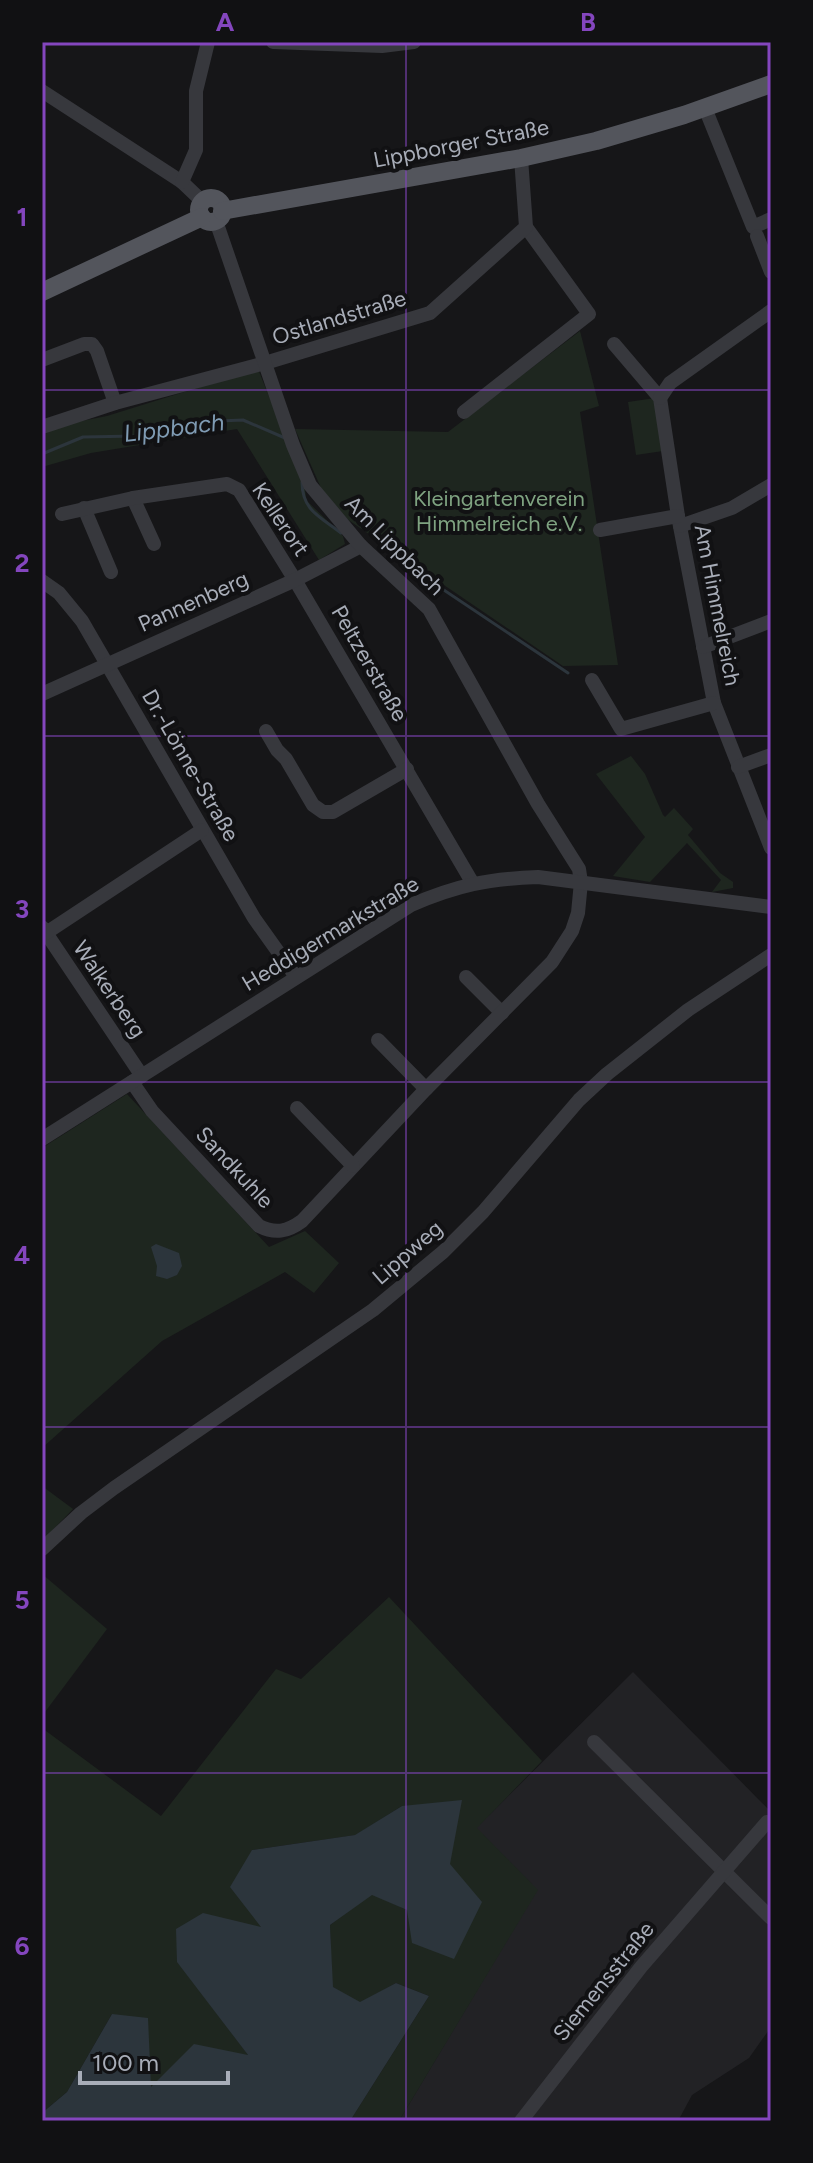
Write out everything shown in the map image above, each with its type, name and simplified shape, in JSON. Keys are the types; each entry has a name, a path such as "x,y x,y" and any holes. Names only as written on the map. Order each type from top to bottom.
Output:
{"main road":[{"name":"Lippborger Straße","path":"42,292 211,213 521,158 596,141 771,84"}],"street":[{"path":"182,182 196,150 196,91 208,42"},
{"path":"273,42 382,46 414,42"},
{"path":"42,91 182,182 211,213"},
{"path":"705,108 753,227 771,219"},
{"path":"521,158 526,227 600,327"},
{"name":"Am Lippbach","path":"211,213 310,485 361,546 429,609 538,804 579,869 581,882"},
{"name":"Ostlandstraße","path":"42,427 115,403 265,363 430,313 526,227"},
{"path":"757,236 771,272"},
{"path":"614,344 660,398 670,383 771,311"},
{"path":"464,412 589,314"},
{"path":"42,360 84,344 92,344 115,403"},
{"name":"Am Himmelreich","path":"660,398 679,521 714,703 771,848"},
{"name":"Kellerort","path":"62,514 133,498 227,484 239,490 295,580"},
{"path":"679,521 732,508 771,485"},
{"path":"133,498 154,544"},
{"path":"84,508 111,572"},
{"name":"Am Himmelreich","path":"600,530 679,521"},
{"name":"Pannenberg","path":"42,694 107,662 295,580 361,546"},
{"name":"Peltzerstraße","path":"295,580 472,882"},
{"name":"Dr.-Lönne-Straße","path":"42,581 59,593 82,621 254,918 296,977"},
{"path":"703,647 771,621"},
{"name":"Am Himmelreich","path":"592,680 621,729 714,703"},
{"path":"266,731 313,805 323,812 333,812 407,769"},
{"path":"738,767 771,755"},
{"path":"46,939 202,830"},
{"name":"Heddigermarkstraße","path":"42,1139 411,905 472,882 538,877 771,907"},
{"name":"Sandkuhle","path":"137,1079 152,1111 259,1226 269,1231 292,1229 552,962 564,946 578,913 581,882"},
{"name":"Walkerberg","path":"46,939 137,1079"},
{"name":"Lippweg","path":"42,1549 114,1488 373,1310 453,1242 483,1212 579,1100 607,1074 688,1010 771,955"},
{"path":"466,977 502,1013"},
{"path":"378,1040 426,1089"},
{"path":"297,1108 353,1166"},
{"path":"594,1742 771,1918"},
{"name":"Siemensstraße","path":"521,2121 641,1967 767,1822"}],"shaded area":[{"path":"156,1244 179,1253 182,1266 177,1275 167,1279 156,1276 157,1266 151,1247"},
{"path":"633,1672 771,1812 771,2027 749,2058 692,2095 678,2121 399,2121 537,1890 476,1828"},
{"path":"462,1800 450,1864 482,1902 454,1959 412,1943 407,1910 372,1895 330,1925 333,1987 360,2002 396,1983 429,1996 350,2121 42,2121 42,2113 67,2092 112,2014 148,2018 151,2087 194,2044 248,2055 177,1962 176,1929 203,1913 261,1927 230,1887 252,1850 355,1835 402,1806"}],"green space":[{"name":"Kleingartenverein Himmelreich e.V.","path":"580,331 599,406 580,412 618,665 563,666 341,515 325,497 295,429 448,432"},
{"path":"258,369 305,486 306,500 343,536 345,544 319,560 237,429 91,453 42,467 42,435 66,424 107,416"},
{"path":"655,398 663,451 636,455 628,402"},
{"path":"631,756 645,774 663,815 665,817 674,808 693,829 688,835 720,873 733,882 733,888 712,892 721,880 687,843 650,882 613,876 645,837 596,774"},
{"path":"127,1094 269,1247 305,1231 339,1263 314,1293 285,1272 162,1341 42,1448 42,1148"},
{"path":"42,1486 73,1509 42,1541"},
{"path":"42,1574 107,1629 42,1716"},
{"path":"389,1597 542,1761 477,1828 538,1890 399,2121 350,2121 429,1996 396,1983 360,2003 332,1987 330,1925 372,1894 407,1910 450,1865 402,1806 356,1835 252,1850 263,1927 178,1962 249,2056 150,2088 112,2014 67,2092 42,2113 42,1728 161,1816 276,1669 301,1679"}],"waterway":[{"name":"Lippbach","path":"42,454 83,437 136,436 219,421 243,420 285,438"},
{"name":"Lippbach","path":"302,482 309,507 341,533"},
{"name":"Lippbach","path":"393,556 568,673"}]}
